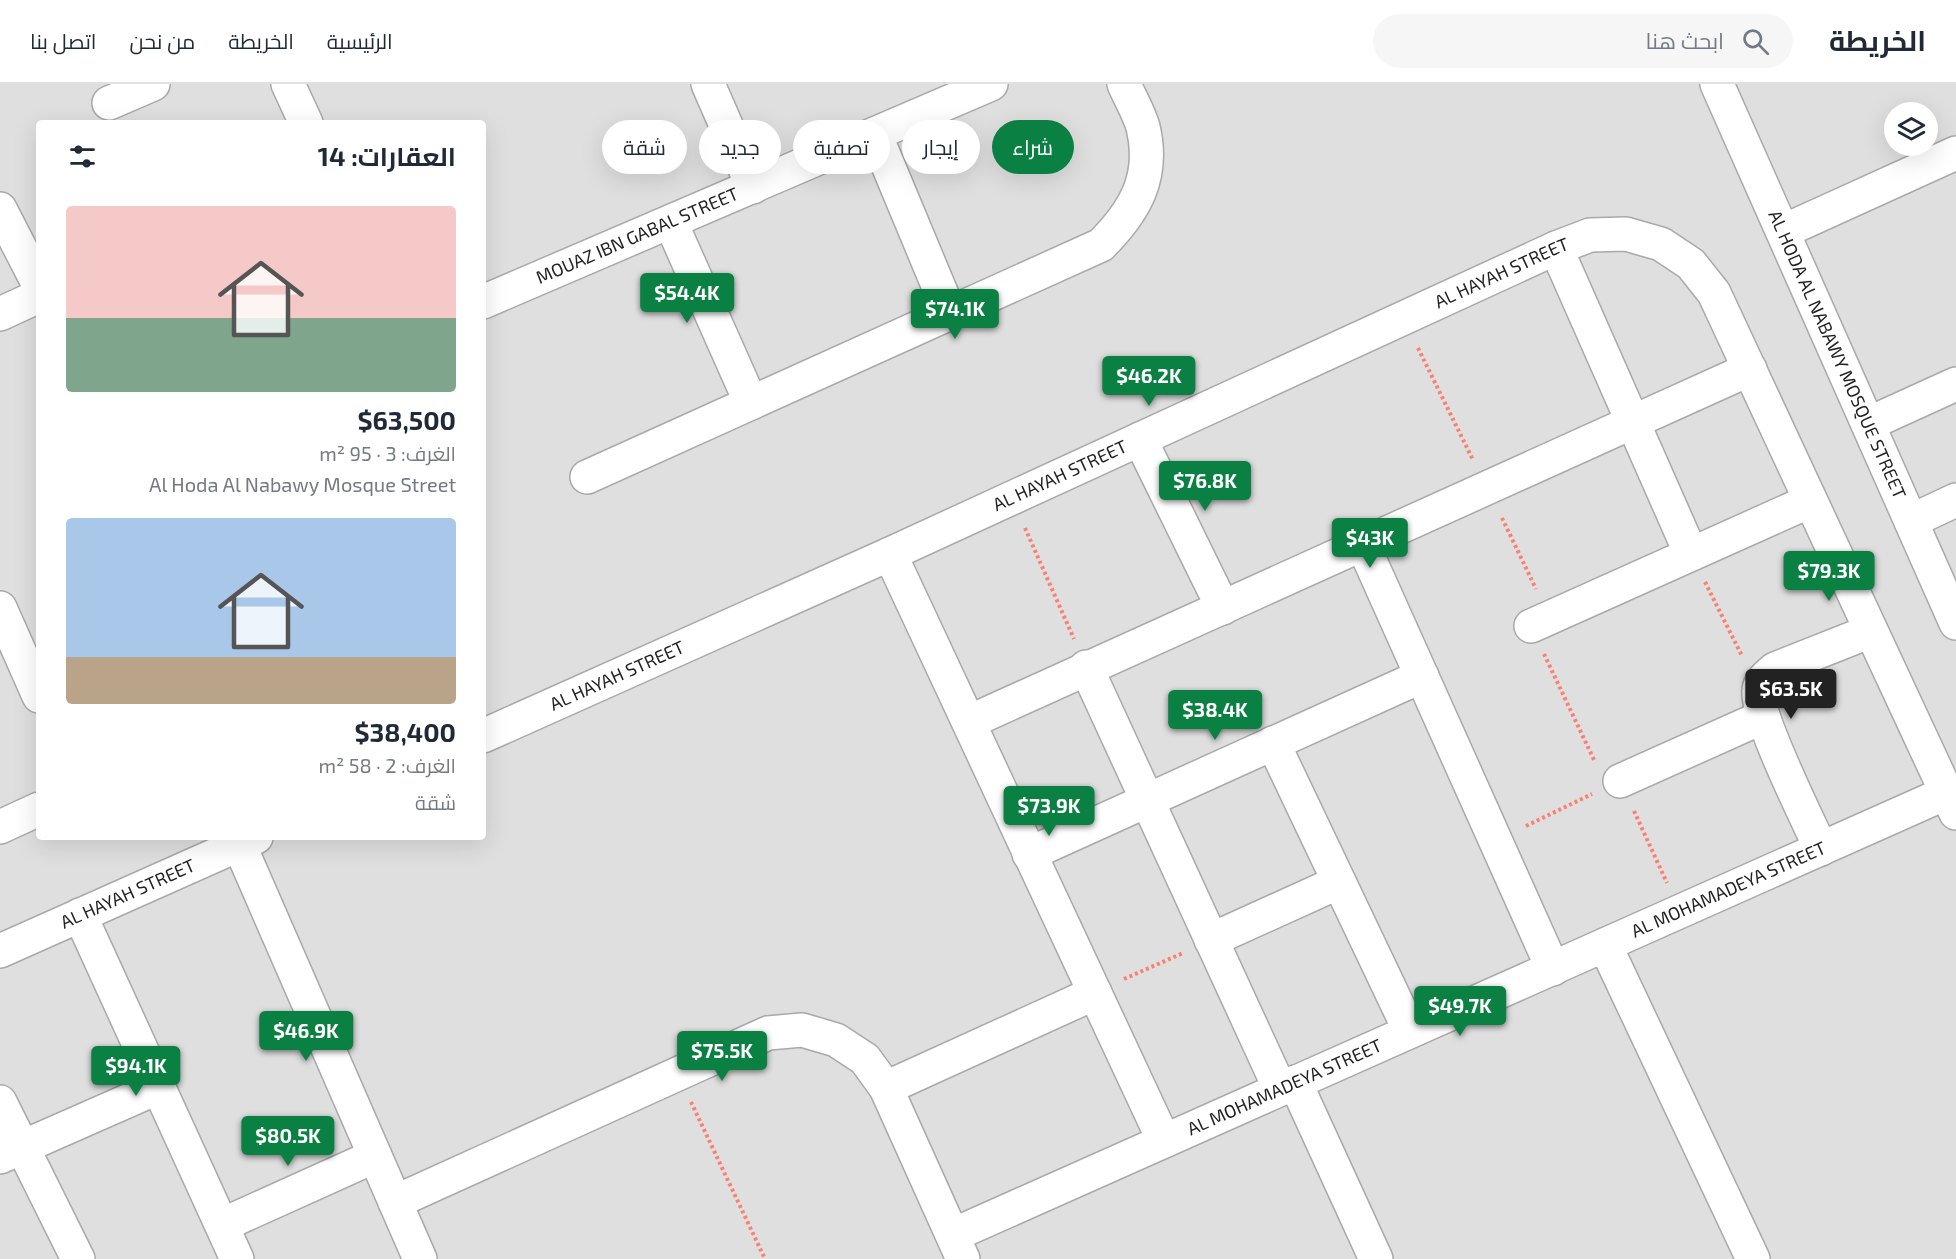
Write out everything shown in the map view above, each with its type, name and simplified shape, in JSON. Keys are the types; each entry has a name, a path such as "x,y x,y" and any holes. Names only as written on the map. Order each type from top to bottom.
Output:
{"street":[{"path":"107,103 153,84"},
{"path":"288,84 305,120"},
{"path":"708,84 753,188"},
{"name":"MOUAZ IBN GABAL STREET","path":"890,125 947,92 991,84"},
{"path":"587,477 1101,245 1125,221 1140,192 1146,159 1143,127 1124,84"},
{"name":"AL HODA AL NABAWY MOSQUE STREET","path":"1717,84 1956,623"},
{"path":"1784,231 1956,153"},
{"name":"MOUAZ IBN GABAL STREET","path":"486,301 793,170"},
{"path":"890,170 950,314"},
{"path":"0,208 36,279"},
{"path":"671,224 751,404"},
{"name":"AL HAYAH STREET","path":"486,735 890,554 1556,248 1590,235 1626,234 1661,244 1691,264 1713,293 1750,369"},
{"path":"1556,248 1691,554"},
{"path":"0,314 36,297"},
{"path":"969,722 1086,667 1223,608 1750,369 1951,803"},
{"path":"1868,424 1956,384"},
{"path":"1140,439 1223,608"},
{"path":"1911,521 1956,500"},
{"path":"1541,622 1810,501"},
{"path":"1363,545 1552,969"},
{"path":"890,554 1164,1141"},
{"path":"0,608 36,689"},
{"path":"1821,849 1761,703 1764,678 1775,669 1870,631"},
{"path":"1086,667 1211,940 1376,1259"},
{"path":"1029,854 1422,676"},
{"path":"1613,784 1761,703"},
{"path":"1273,743 1410,1031"},
{"name":"AL MOHAMADEYA STREET","path":"958,1247 1164,1141 1410,1031 1821,849 1951,803"},
{"path":"0,827 36,810"},
{"path":"247,841 375,1156 420,1259"},
{"name":"AL HAYAH STREET","path":"0,951 247,841"},
{"path":"1211,940 1339,882"},
{"path":"80,915 237,1259"},
{"path":"1605,945 1753,1259"},
{"path":"886,1088 1095,993"},
{"path":"395,1202 768,1033 802,1030 836,1040 865,1059 886,1088 958,1247"},
{"path":"11,1152 159,1088"},
{"path":"0,1102 11,1152 78,1259"},
{"path":"222,1225 375,1156"}],"path":[{"path":"1403,318 1488,489 1541,622 1613,784 1680,911"},
{"path":"1012,498 1086,667"},
{"path":"1691,554 1761,703"},
{"path":"1495,840 1613,784"},
{"path":"1095,993 1211,940"},
{"path":"678,1074 765,1259"}],"shaded area":[{"path":"0,84 1956,84 1956,1259 0,1259"}]}
